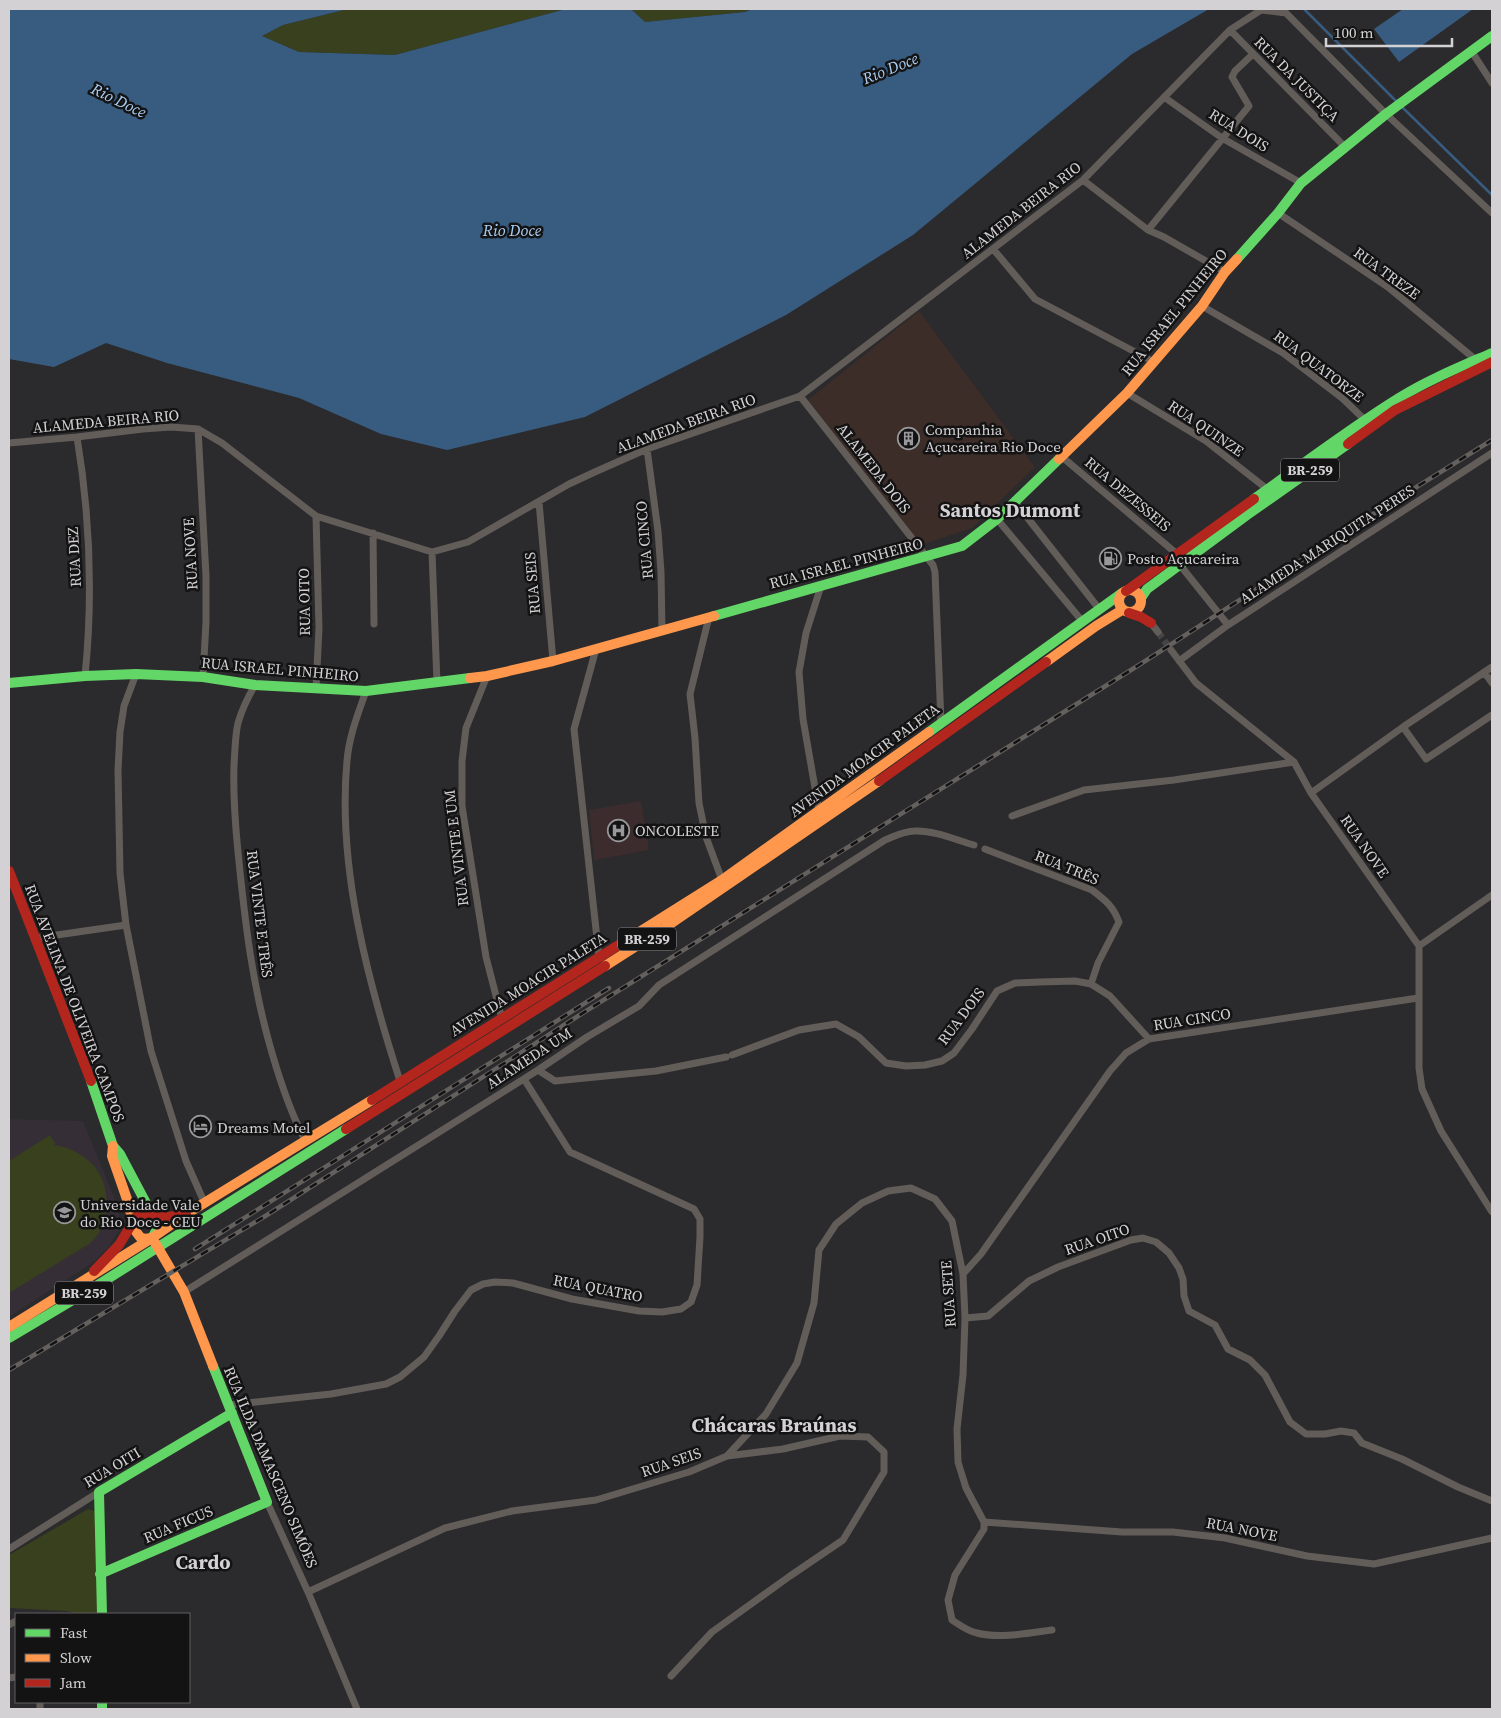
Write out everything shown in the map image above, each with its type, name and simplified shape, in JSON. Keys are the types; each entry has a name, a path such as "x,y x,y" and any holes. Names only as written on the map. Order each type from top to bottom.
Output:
{"main road":[{"name":"RUA ISRAEL PINHEIRO","path":"9,683 85,676 136,674 203,677 255,685 366,691 488,676 553,661 962,546 997,519 1126,393 1202,306 1225,272 1278,214 1301,183 1388,112 1492,36"},
{"name":"AVENIDA MOACIR PALETA","path":"9,1327 88,1277 155,1242 188,1213 306,1142 400,1081 722,880 1365,420 1400,397 1436,378 1492,353"},
{"name":"BR-259","path":"1142,600 1147,589 1395,410 1492,362"},
{"path":"1133,590 1140,594 1145,613 1151,624 1141,617 1126,611 1119,600 1124,592 1133,590"},
{"path":"1126,611 1136,611 1139,609 1142,600"},
{"name":"AVENIDA MOACIR PALETA","path":"9,1338 155,1242 663,929 812,828 1096,626 1126,611"},
{"name":"RUA AVELINA DE OLIVEIRA CAMPOS","path":"9,871 83,1058 113,1146 120,1154 157,1226 155,1242 140,1237 134,1229 126,1195 112,1156 113,1146"},
{"path":"88,1277 113,1252 139,1215 147,1213 169,1217 188,1213"},
{"name":"RUA ILDA DAMASCENO SIMÔES","path":"155,1242 184,1292 267,1502"},
{"name":"RUA OITI","path":"99,1492 230,1409"},
{"path":"99,1492 102,1613"},
{"name":"RUA FICUS","path":"100,1574 267,1502"}],"street":[{"name":"ALAMEDA BEIRA RIO","path":"9,443 155,428 198,429 222,442 316,516 432,552 468,542 569,484 647,449 800,396 994,250 1083,180 1230,30 1261,10 1286,13 1388,112"},
{"name":"RUA DA JUSTIÇA","path":"1230,30 1345,147"},
{"path":"1472,52 1492,83"},
{"path":"1148,230 1249,106 1232,77 1235,71 1253,54"},
{"name":"RUA DOIS","path":"1164,97 1222,138 1301,183"},
{"path":"1388,112 1492,214"},
{"path":"1083,180 1148,230 1164,237 1225,272"},
{"name":"RUA TREZE","path":"1278,214 1388,287 1476,360"},
{"path":"994,250 1035,299 1154,362"},
{"name":"RUA QUATORZE","path":"1202,306 1283,353 1342,398 1365,420"},
{"name":"RUA QUINZE","path":"1126,393 1206,441 1267,489"},
{"name":"ALAMEDA DOIS","path":"800,396 933,565 935,572 941,723"},
{"name":"RUA NOVE","path":"198,429 206,576 203,677"},
{"name":"RUA DEZ","path":"78,437 86,509 89,570 90,624 85,676"},
{"name":"RUA CINCO","path":"647,449 658,531 662,630"},
{"name":"ALAMEDA MARIQUITA PERES","path":"1179,661 1228,625 1492,453"},
{"name":"RUA DEZESSEIS","path":"1061,456 1177,554"},
{"name":"RUA SEIS","path":"539,502 553,661"},
{"path":"1015,502 1100,610"},
{"name":"RUA OITO","path":"316,516 319,628 316,688"},
{"path":"997,519 1083,622"},
{"path":"373,533 374,624"},
{"path":"432,552 437,683"},
{"path":"1180,565 1228,625"},
{"path":"819,811 803,720 799,672 806,633 821,586"},
{"path":"709,617 690,694 699,803 706,837 722,880"},
{"path":"1151,624 1158,632"},
{"path":"596,649 574,729 599,957"},
{"path":"1171,650 1196,683 1294,762"},
{"path":"1311,794 1403,727 1492,667"},
{"path":"1484,672 1492,683"},
{"path":"136,674 124,706 120,732 118,770 120,873 126,925 151,1051 177,1136 205,1204"},
{"name":"RUA VINTE E UM","path":"488,676 466,728 462,761 462,806 482,940 502,1019"},
{"name":"RUA VINTE E TRÊS","path":"255,685 245,703 238,724 234,754 234,814 242,902 251,966 263,1021 279,1077 295,1120 306,1142"},
{"path":"366,691 354,723 347,760 345,817 352,884 365,958 384,1034 400,1081"},
{"path":"1403,727 1426,759 1492,714"},
{"path":"1012,816 1084,790 1174,780 1294,762"},
{"name":"RUA NOVE","path":"1294,762 1311,794 1419,946"},
{"name":"ALAMEDA UM","path":"184,1292 524,1079 586,1037 640,1006 659,984 885,840 904,832 917,830 974,846"},
{"name":"RUA TRÊS","path":"985,849 1092,890 1114,910 1119,922 1098,964 1091,984"},
{"path":"9,888 18,897"},
{"path":"1492,895 1419,946 1418,998 1418,1068 1422,1089 1441,1131 1492,1212"},
{"path":"36,938 126,925"},
{"name":"RUA DOIS","path":"538,1070 555,1081 656,1070 729,1056 799,1030 836,1024 860,1037 886,1063 906,1066 925,1065 942,1061 954,1052 997,991 1015,983 1075,981 1091,984 1110,996 1149,1039"},
{"name":"RUA CINCO","path":"963,1274 987,1246 1110,1071 1126,1053 1149,1039 1418,998"},
{"name":"RUA QUATRO","path":"230,1409 386,1384 400,1377 424,1357 471,1290 483,1284 495,1282 513,1283 572,1299 639,1311 662,1312 681,1309 691,1302 697,1285 700,1237 700,1219 694,1209 570,1152 524,1079"},
{"name":"RUA SETE","path":"727,1456 766,1414 797,1363 814,1304 819,1250 836,1224 862,1203 888,1191 911,1188 935,1199 952,1221 963,1274 965,1318 963,1375 957,1429 958,1462 966,1488 984,1522"},
{"name":"RUA OITO","path":"965,1318 988,1316 1029,1281 1058,1267 1131,1240 1143,1238 1156,1242 1169,1253 1179,1268 1189,1311 1214,1326 1228,1349 1250,1360 1265,1375 1290,1422 1306,1434 1325,1434 1341,1431 1354,1433 1362,1443 1420,1467 1458,1487 1492,1501"},
{"name":"RUA SEIS","path":"308,1592 453,1525 512,1511 596,1500 689,1472 727,1456 783,1449 840,1436 868,1436 884,1452 884,1472 843,1540 712,1632 671,1676"},
{"name":"RUA OITI","path":"9,1549 99,1492"},
{"name":"RUA ILDA DAMASCENO SIMÔES","path":"267,1502 348,1685 355,1708"},
{"path":"984,1522 984,1529 955,1575 948,1600 952,1620 977,1634 1012,1635 1052,1630"},
{"name":"RUA NOVE","path":"984,1522 1122,1532 1173,1532 1225,1538 1306,1556 1374,1564 1492,1538"}],"shaded area":[{"name":"Companhia Açucareira Rio Doce","path":"919,311 1035,467 972,528 921,545 808,400"},
{"name":"ONCOLESTE","path":"641,801 649,850 594,860 589,810"},
{"name":"Universidade Vale do Rio Doce - CEU","path":"9,1119 83,1121 118,1207 120,1229 108,1247 95,1261 9,1317"}],"green space":[{"path":"348,9 566,9 395,55 299,52 262,36 283,25"},
{"path":"631,9 753,9 745,12 645,22"},
{"name":"Universidade Vale do Rio Doce - CEU","path":"50,1135 55,1143 54,1145 80,1154 99,1173 106,1191 107,1201 104,1220 96,1237 89,1244 9,1293 9,1161"},
{"path":"88,1509 97,1512 99,1613 9,1608 9,1555"}],"water":[{"name":"Rio Doce","path":"9,9 348,9 283,25 262,36 299,52 395,55 566,9 631,9 645,22 745,12 753,9 1209,9 1132,54 913,235 786,315 585,417 447,450 381,434 299,398 167,363 106,343 54,367 9,359"},
{"path":"1403,9 1473,9 1399,62 1374,29"}],"waterway":[{"path":"1304,9 1398,103"},
{"path":"1402,107 1492,195"}],"tunnel":[{"path":"1158,632 1171,650"}],"railway":[{"path":"9,1370 267,1215 575,1018 1139,665 1362,521 1492,440"},
{"path":"195,1249 609,988"}],"traffic: fast":[{"path":"1237,259 1278,213 1301,183 1386,114 1492,36"},
{"path":"1254,499 1410,391 1492,353"},
{"path":"1141,598 1147,589 1247,515 1348,444"},
{"path":"714,616 962,546 997,519 1059,459"},
{"path":"929,732 1122,593"},
{"path":"9,683 85,676 136,674 203,677 255,685 366,691 470,678"},
{"path":"91,1081 113,1146 120,1154 156,1222 156,1231 152,1238"},
{"path":"9,1338 93,1288 346,1129"},
{"path":"100,1574 267,1502 213,1366"},
{"path":"102,1613 99,1492 232,1413"},
{"path":"102,1703 102,1709"}],"traffic: slow":[{"path":"1059,459 1127,393 1202,306 1225,272 1237,259"},
{"path":"1126,590 1134,590 1141,597 1141,601 1141,605 1134,612 1126,612 1119,605 1119,597 1126,590"},
{"path":"1046,662 1122,610"},
{"path":"470,678 553,661 714,616"},
{"path":"633,936 722,880 929,732"},
{"path":"605,966 663,929 879,781"},
{"path":"9,1327 152,1238 188,1213 372,1100"},
{"path":"113,1146 112,1156 129,1205 134,1229 140,1237 144,1239 152,1238"},
{"path":"154,1241 184,1292 213,1366"}],"traffic: jam":[{"path":"1348,444 1395,410 1492,362"},
{"path":"1126,591 1254,499"},
{"path":"1129,613 1151,623"},
{"path":"879,781 1046,662"},
{"path":"9,871 91,1081"},
{"path":"372,1100 633,936"},
{"path":"346,1129 605,966"},
{"path":"94,1271 119,1245 136,1217 147,1213 169,1217 186,1214"}],"place":[{"name":"Companhia Açucareira Rio Doce","path":"909,438"},
{"name":"Posto Açucareira","path":"1111,558"},
{"name":"ONCOLESTE","path":"619,830"},
{"name":"Dreams Motel","path":"201,1127"},
{"name":"Universidade Vale do Rio Doce - CEU","path":"64,1213"}],"district":[{"name":"Santos Dumont","path":"1010,510"},
{"name":"Chácaras Braúnas","path":"774,1425"},
{"name":"Cardo","path":"203,1562"}]}
